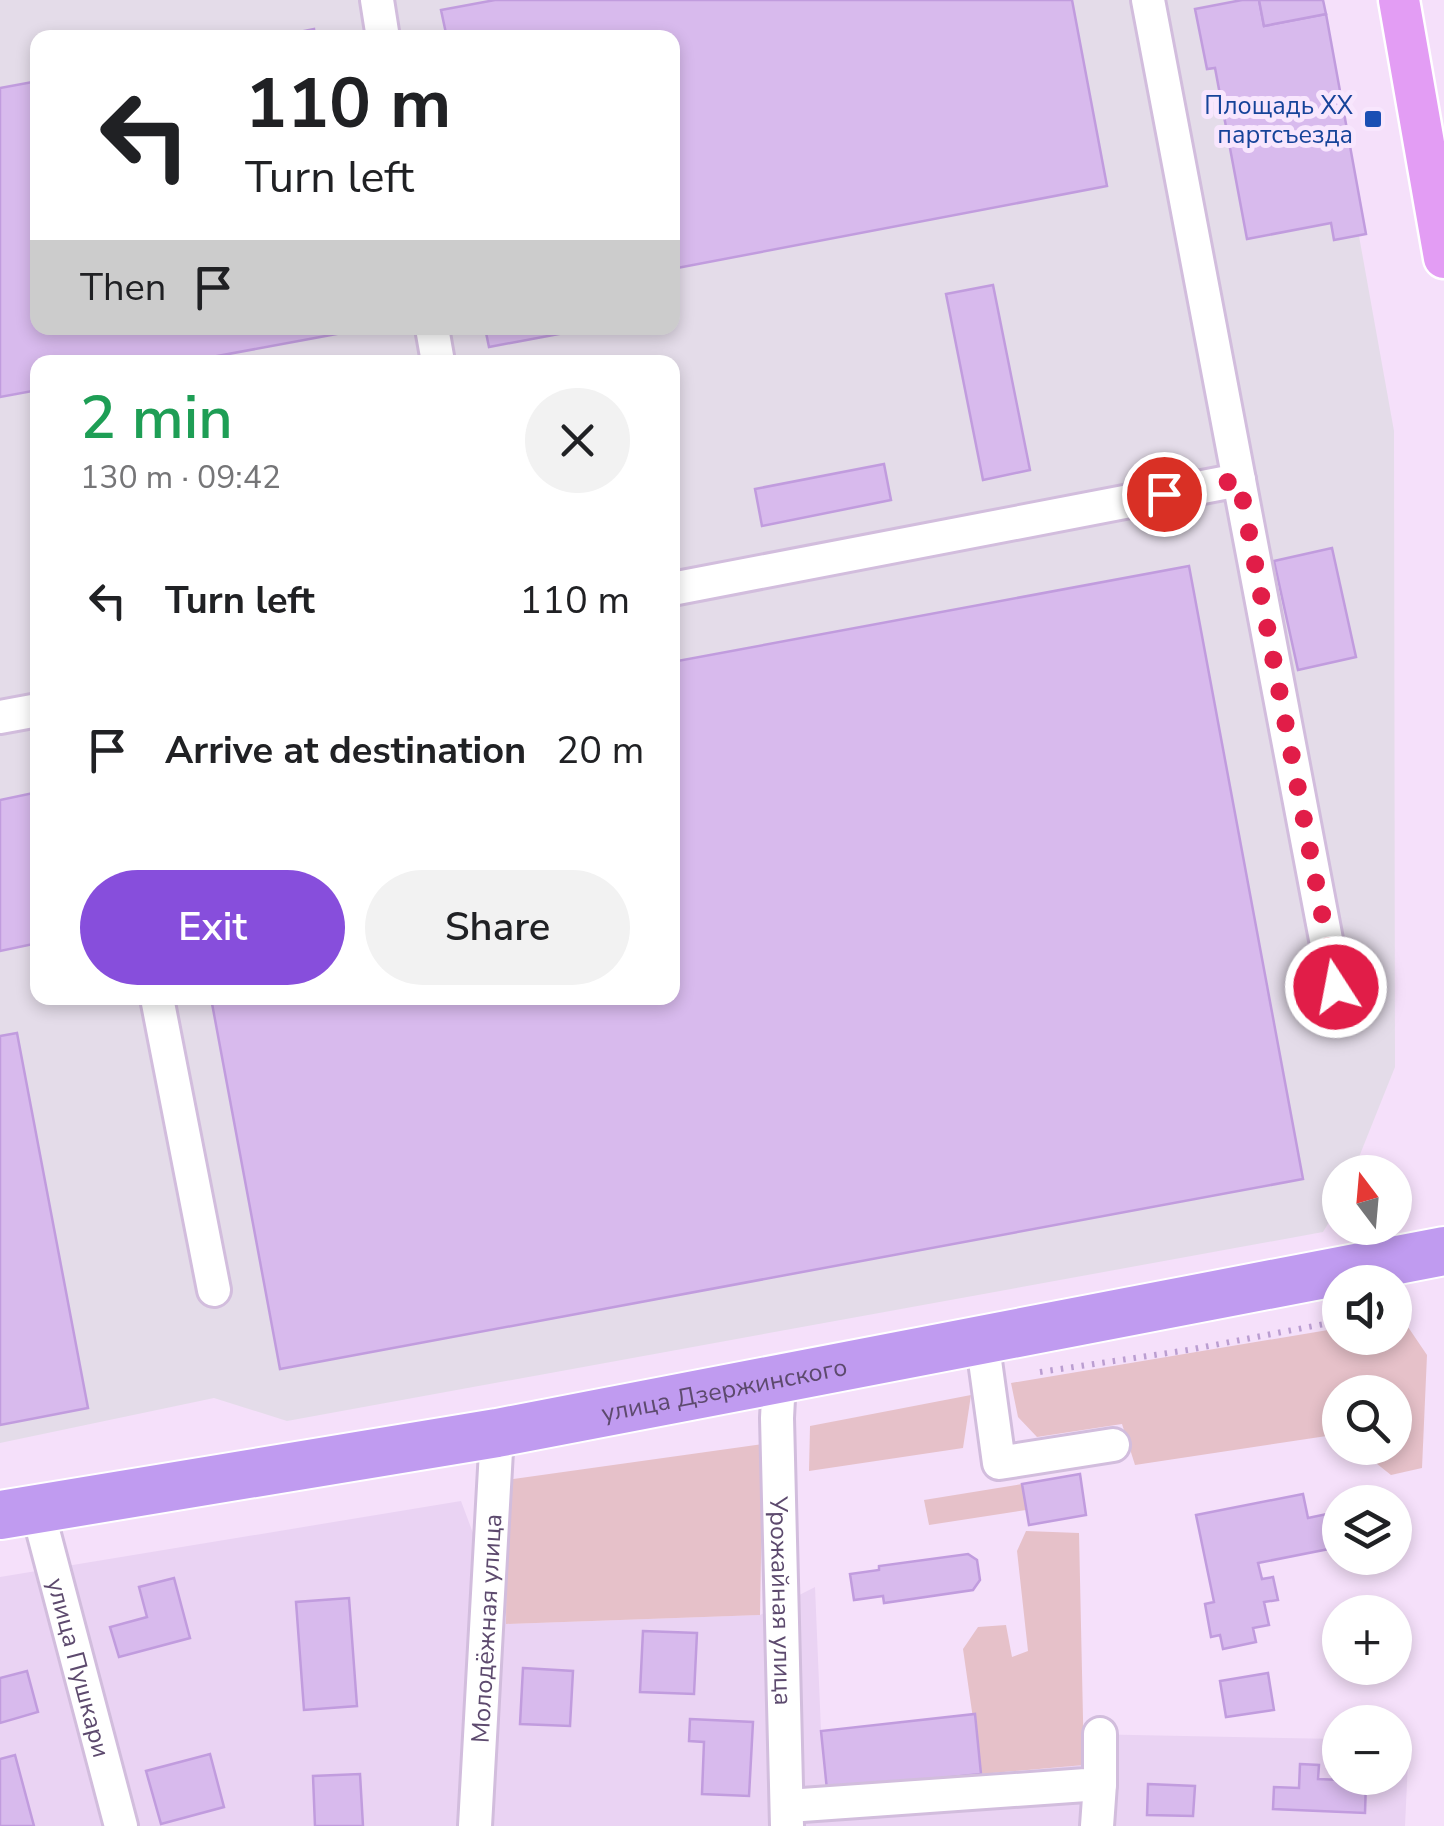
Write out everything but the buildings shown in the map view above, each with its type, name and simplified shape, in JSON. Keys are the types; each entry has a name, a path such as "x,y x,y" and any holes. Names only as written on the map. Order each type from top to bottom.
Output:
{"highway":[{"name":"улица Дзержинского","path":"19,1511 498,1434 1444,1250"}],"main road":[{"path":"1400,0 1444,258"}],"street":[{"path":"376,0 382,30"},
{"path":"1148,0 1336,987"},
{"path":"680,587 1239,480"},
{"path":"0,718 30,712"},
{"path":"158,1005 214,1290"},
{"path":"982,1339 999,1463 1113,1445"},
{"name":"Урожайная улица","path":"780,1379 777,1418 788,1816"},
{"name":"Молодёжная улица","path":"475,1826 498,1434"},
{"name":"улица Пушкари","path":"19,1511 121,1826"},
{"path":"1098,1826 1100,1734"},
{"path":"788,1816 1100,1784"}],"shaded area":[{"path":"0,0 1323,0 1394,431 1395,1067 1360,1155 1322,1155 1322,1232 287,1421 214,1398 0,1443"},
{"path":"1322,1331 1322,1355 1412,1355 1412,1333 1427,1355 1422,1468 1391,1475 1378,1465 1412,1465 1412,1375 1322,1375 1322,1437 1135,1465 1122,1424 1037,1437 1018,1417 1011,1383"},
{"path":"971,1395 963,1448 809,1471 810,1426"},
{"path":"763,1444 760,1615 506,1624 507,1480"},
{"path":"1022,1484 1026,1510 929,1525 924,1500"},
{"path":"461,1501 507,1624 760,1615 815,1587 827,1790 1083,1765 1084,1734 1322,1739 1322,1795 1406,1795 1405,1826 0,1826 0,1577"},
{"path":"1026,1531 1079,1533 1084,1765 981,1774 963,1649 978,1627 1006,1625 1012,1657 1028,1651 1017,1551"}],"place":[{"name":"Площадь ХХ партсъезда","path":"1373,119"}],"route":[{"path":"1164,494 1239,480 1336,987"}]}
